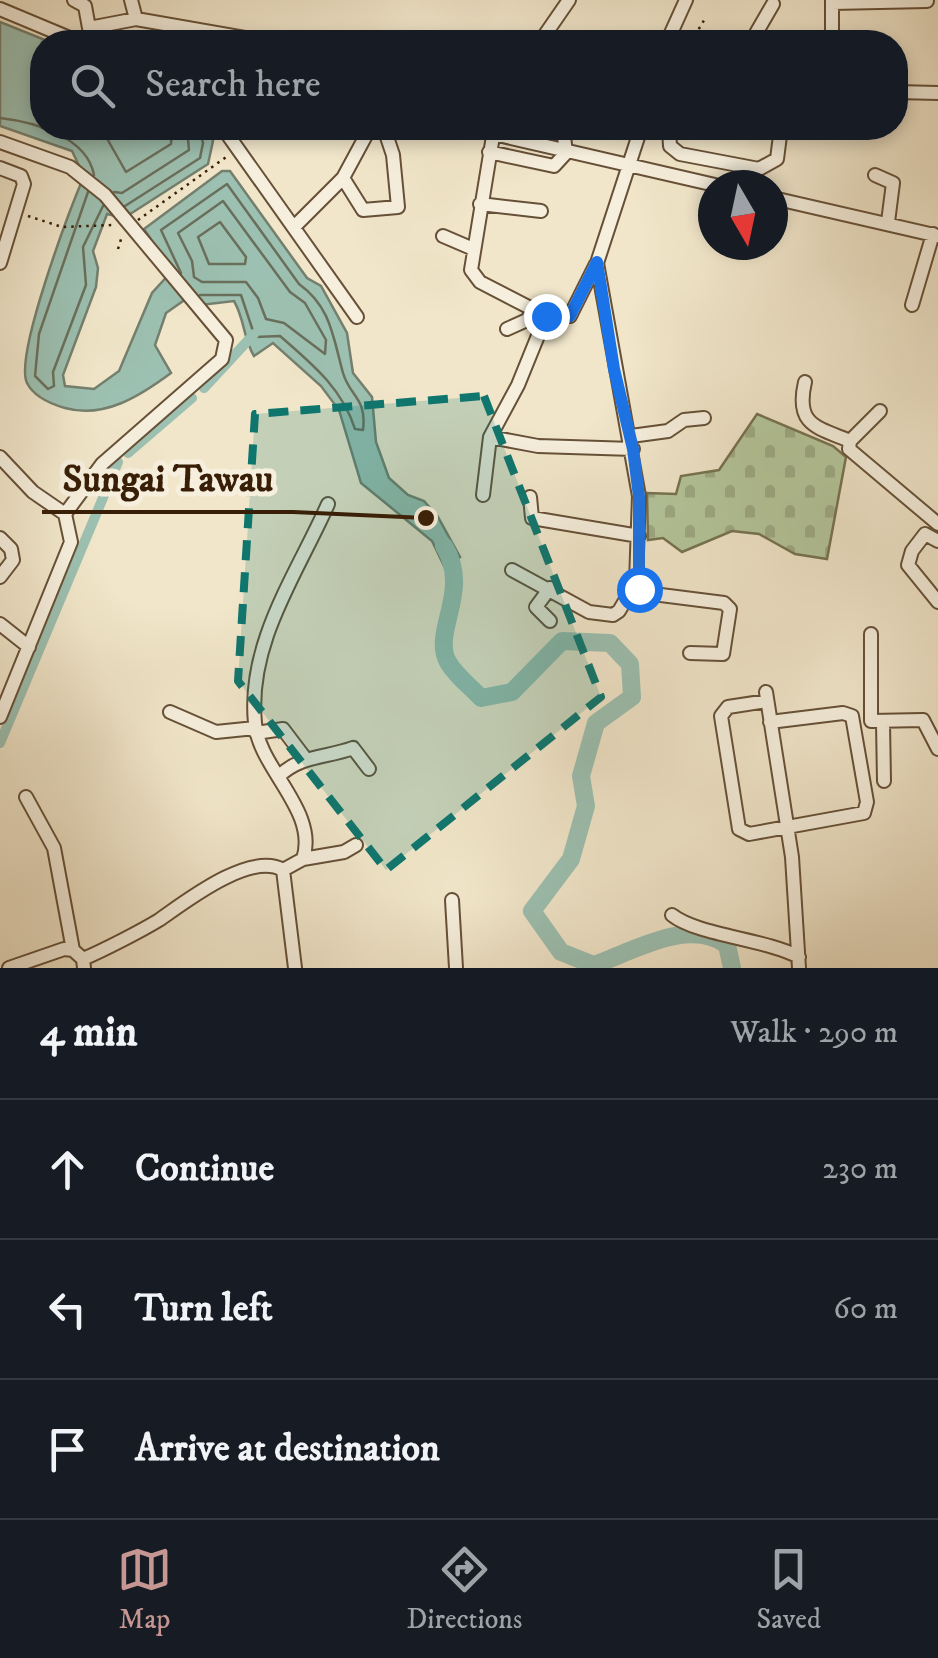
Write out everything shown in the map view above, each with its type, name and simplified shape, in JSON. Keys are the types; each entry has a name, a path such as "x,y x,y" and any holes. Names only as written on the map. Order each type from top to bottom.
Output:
{"street":[{"path":"74,0 85,6 89,28 136,19 164,30"},
{"path":"131,0 136,19"},
{"path":"548,30 569,0"},
{"path":"672,30 686,0"},
{"path":"832,30 832,1 927,1"},
{"path":"759,30 774,4"},
{"path":"0,8 51,30"},
{"path":"908,92 938,92"},
{"path":"232,140 357,317"},
{"path":"294,226 344,178 364,140"},
{"path":"344,178 363,210 398,208 388,140"},
{"path":"492,140 471,248 476,280 559,320 570,316 597,262 637,140"},
{"path":"510,140 698,181"},
{"path":"565,140 566,153"},
{"path":"670,140 670,146 680,154 758,170 777,159 779,140"},
{"path":"0,142 45,156 89,181 105,195 226,340 222,359 102,464 65,514"},
{"path":"489,152 550,166 566,153"},
{"path":"720,170 721,165"},
{"path":"0,168 21,176 24,192 0,264"},
{"path":"875,175 893,183 888,222"},
{"path":"788,201 936,235 912,306"},
{"path":"480,204 541,211"},
{"path":"443,236 471,248"},
{"path":"512,570 589,612 613,615 636,582 639,536 632,442 614,369 597,262"},
{"path":"507,329 539,313"},
{"path":"483,495 490,436 518,385 539,313"},
{"path":"805,382 801,408 805,418 850,441"},
{"path":"850,441 880,411"},
{"path":"490,436 538,446 632,442 668,431 684,420 704,418"},
{"path":"850,441 851,450 938,524"},
{"path":"0,458 32,492 65,514 71,542 0,717"},
{"path":"530,497 532,518 639,536"},
{"path":"303,860 303,832 255,731 256,691 275,612 328,504"},
{"path":"938,541 925,534 912,551 908,565 938,602"},
{"path":"0,538 11,550 13,560 0,577"},
{"path":"636,582 644,593 724,603 730,609 722,654 690,653"},
{"path":"550,588 536,607 550,622"},
{"path":"0,624 29,647"},
{"path":"871,634 871,721 923,720 938,749"},
{"path":"770,722 843,713 856,723 864,813 787,828 748,834 738,826 721,716 728,707 766,696 770,722 787,828 799,963"},
{"path":"170,712 216,732 284,730 305,758"},
{"path":"884,723 884,781"},
{"path":"279,776 305,758 332,757 353,748 369,769"},
{"path":"26,797 54,848 80,959"},
{"path":"283,870 356,845"},
{"path":"9,968 80,959 156,922 198,890 255,867 276,866 283,870"},
{"path":"283,870 294,968"},
{"path":"452,900 456,968"},
{"path":"672,915 740,939 779,946 799,963"}],"path":[{"path":"698,30 706,17"},
{"path":"118,250 131,225 238,148"},
{"path":"17,212 62,226 115,225"}],"highlighted area":[{"path":"484,396 601,697 386,870 238,681 255,414"}],"green space":[{"path":"757,414 833,446 846,457 827,559 795,554 759,534 732,531 682,552 663,538 648,540 647,493 676,494 681,476 719,470"}],"water":[{"path":"0,22 30,34 30,136 0,126"},
{"path":"40,140 213,141 208,164 124,218 107,214 93,251 98,268 96,287 63,375 65,386 94,389 119,371 152,293 172,271 144,229 222,171 230,171 307,278 321,286 347,333 353,373 372,397 376,442 389,478 408,495 424,501 438,517 460,557 446,570 432,541 361,483 339,410 321,386 273,343 254,356 234,301 192,306 186,299 166,313 155,345 171,373 121,403 79,411 49,402 30,388 25,368 28,344 56,249 84,176 72,151"}],"waterway":[{"path":"204,388 254,334"},
{"path":"128,453 192,398"},
{"path":"0,743 118,462"},
{"path":"444,546 454,579 444,650 451,667 481,698 512,692 562,641 610,643 630,664 632,697 596,723 581,776 586,806 571,859 532,911 561,952 594,965 661,939 696,934 727,945 732,968"}],"place":[{"name":"Sungai Tawau","path":"426,518"}],"route":[{"path":"546,316 559,320 570,316 597,262 614,369 633,449 639,496 639,589"}]}
